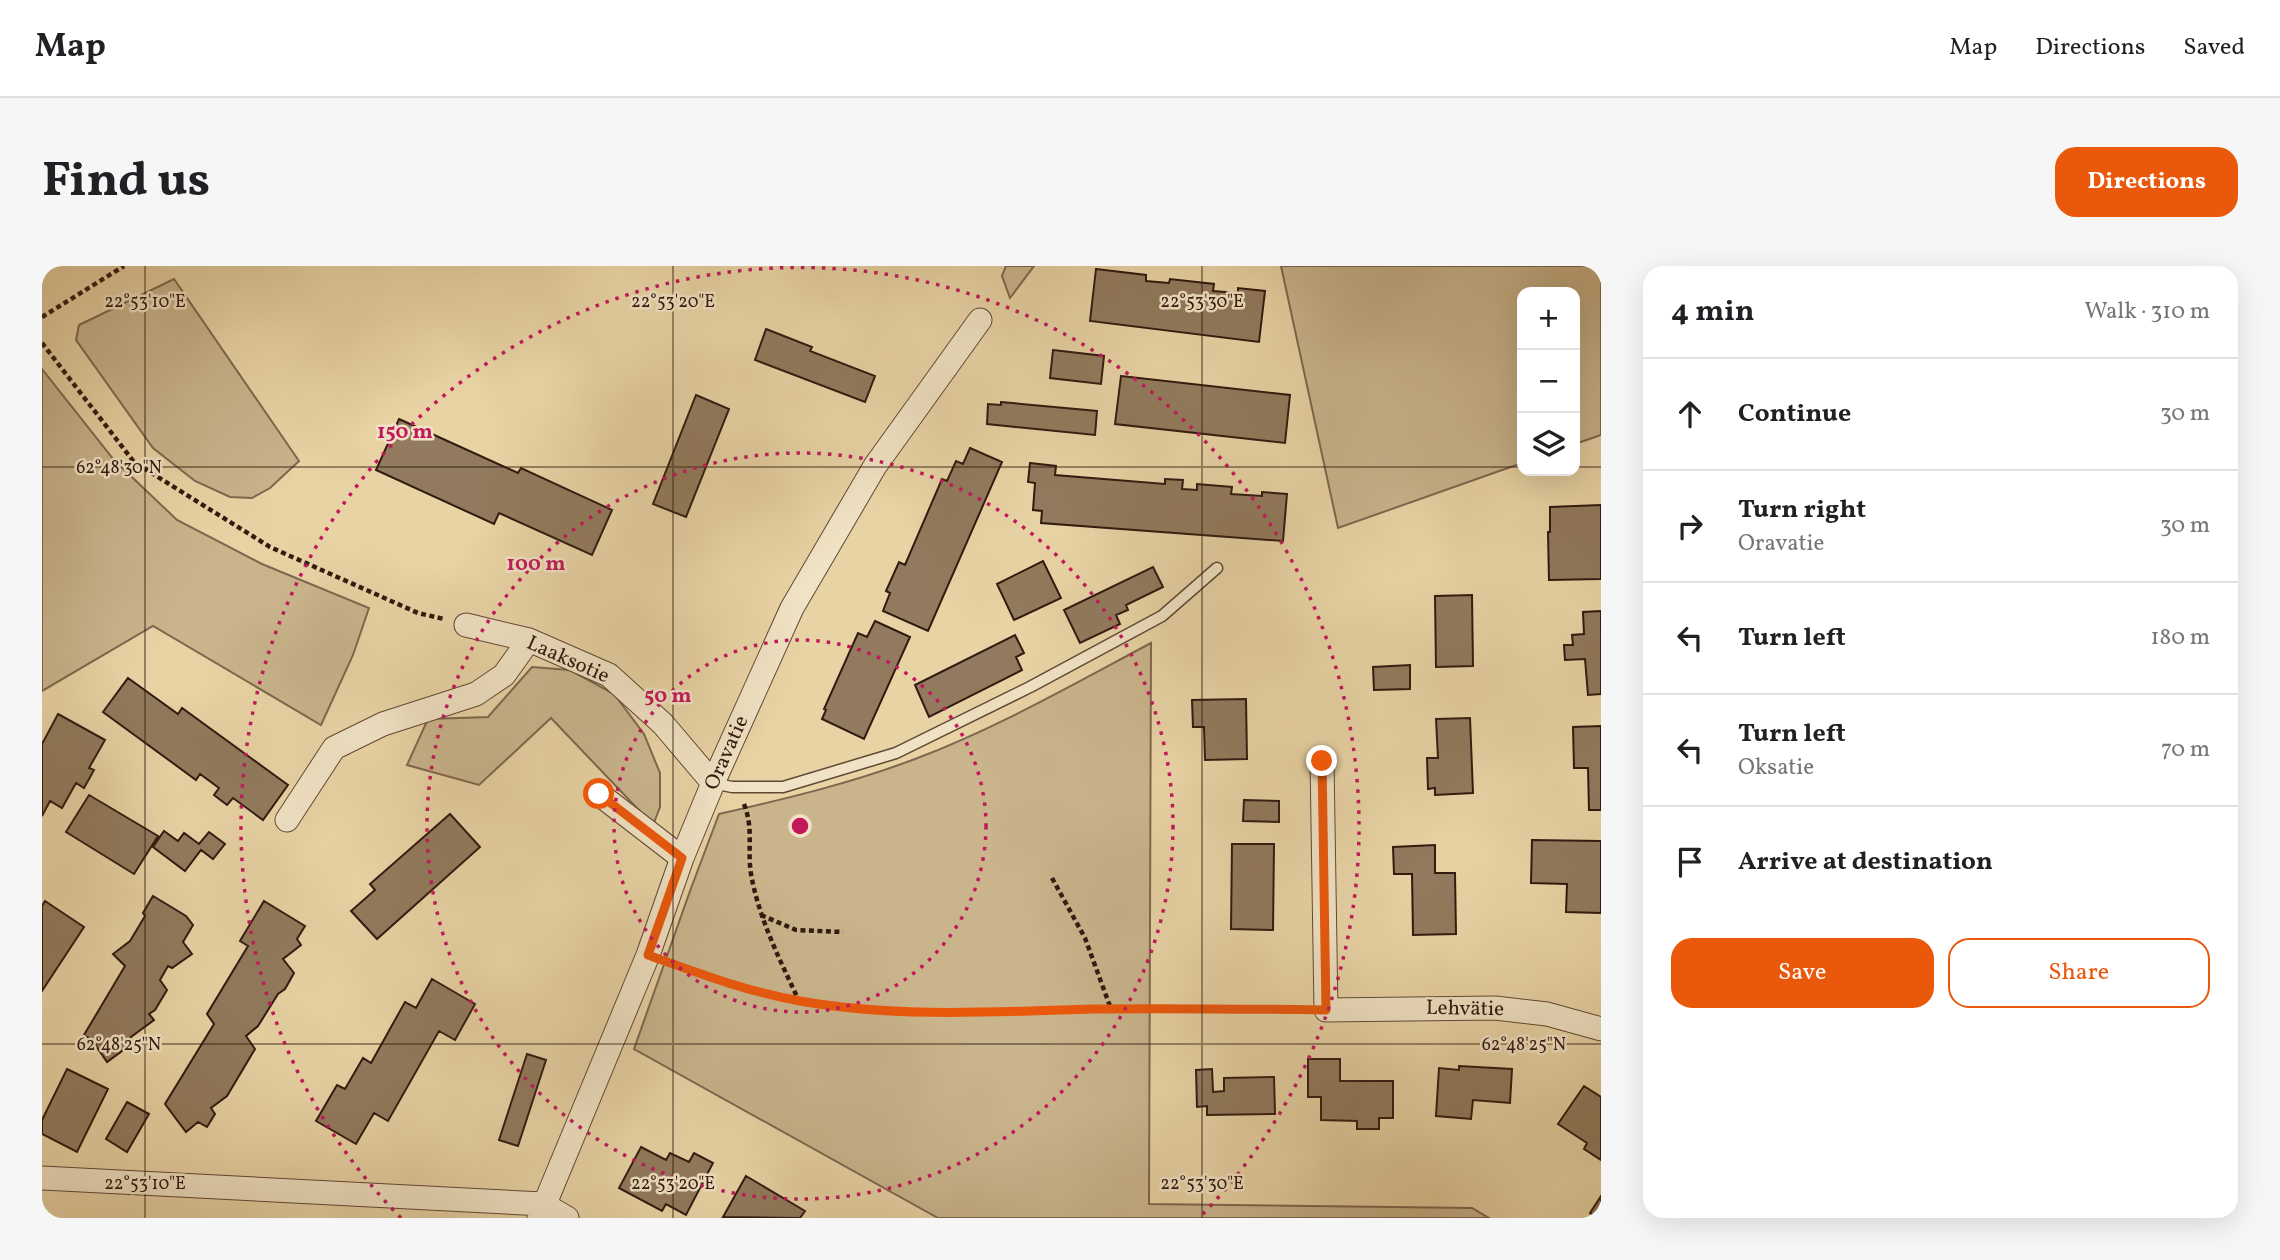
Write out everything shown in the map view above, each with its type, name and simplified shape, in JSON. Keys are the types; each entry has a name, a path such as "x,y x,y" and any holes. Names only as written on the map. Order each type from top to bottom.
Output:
{"street":[{"name":"Oravatie","path":"541,1211 648,955 682,858 722,785 792,608 874,466 980,320"},
{"name":"Laaksotie","path":"466,625 529,640 610,674 722,785"},
{"path":"287,820 334,748 383,724 476,694 504,675 529,640"},
{"path":"1322,761 1326,1010"},
{"path":"599,794 682,858"},
{"name":"Lehvätie","path":"1326,1010 1495,1008 1600,1024"},
{"path":"42,1178 541,1211 567,1218"}],"lane":[{"path":"722,785 783,787 896,753 1030,687 1162,616 1217,568"}],"path":[{"path":"42,317 124,266"},
{"path":"42,343 134,462 270,547 418,613 466,625"},
{"path":"722,785 742,799 750,820 751,872 760,915 799,1001"},
{"path":"1052,878 1085,938 1111,1009"},
{"path":"760,915 796,930 843,932"},
{"path":"648,955 719,980 799,1001 857,1009 963,1012 1111,1009 1326,1010"}],"shaded area":[{"path":"1006,266 1034,266 1010,298 1002,276"},
{"path":"1281,266 1601,266 1601,435 1580,442 1580,287 1517,287 1517,465 1338,528"},
{"path":"174,279 299,461 270,488 252,498 230,497 195,481 153,448 76,340 79,325"},
{"path":"42,369 114,460 177,520 262,564 369,608 353,655 321,725 153,626 42,691"},
{"path":"1151,643 1149,1204 1472,1208 1489,1218 938,1218 634,1049 719,814 843,783 946,747 1064,690"},
{"path":"532,667 570,670 614,694 644,734 660,773 660,807 653,825 551,718 479,785 407,765 428,719 488,717"}],"building":[{"path":"1096,269 1146,275 1146,281 1169,283 1170,279 1214,284 1213,291 1238,293 1238,288 1265,291 1259,342 1090,321"},
{"path":"766,329 812,347 810,351 875,376 865,402 755,360"},
{"path":"1053,350 1104,356 1101,384 1050,378"},
{"path":"1121,376 1290,395 1285,443 1115,424"},
{"path":"696,395 729,409 686,517 653,504"},
{"path":"1001,402 1097,411 1095,435 987,424 988,404 1001,405"},
{"path":"399,419 518,473 521,468 612,510 592,555 499,513 494,524 376,470"},
{"path":"970,448 1002,462 928,631 883,611 890,593 886,591 899,562 905,565 942,479 947,481 956,461 963,464"},
{"path":"1030,463 1056,466 1055,475 1165,484 1165,479 1183,480 1182,489 1197,490 1197,484 1232,487 1231,494 1287,494 1283,541 1041,523 1042,511 1033,510 1035,483 1028,482"},
{"path":"1601,505 1601,579 1549,580 1550,507"},
{"path":"1043,561 1061,598 1014,620 997,584"},
{"path":"1153,567 1163,587 1126,605 1128,610 1116,615 1120,624 1080,643 1064,610"},
{"path":"1472,595 1473,666 1436,667 1435,596"},
{"path":"1601,611 1601,694 1588,695 1585,659 1565,660 1564,645 1573,645 1572,635 1584,634 1583,612"},
{"path":"875,621 910,637 864,739 822,719 858,633 867,637"},
{"path":"1015,635 1024,653 1016,657 1022,670 929,717 915,685"},
{"path":"1410,665 1410,689 1374,690 1373,667"},
{"path":"128,678 178,714 182,708 288,785 263,820 233,798 227,805 214,795 219,788 200,774 196,780 103,712"},
{"path":"1246,699 1247,759 1205,760 1204,727 1193,727 1192,700"},
{"path":"58,714 105,740 89,768 94,770 84,788 76,783 62,808 50,801 42,816 42,744"},
{"path":"1470,718 1473,793 1435,795 1435,788 1428,789 1427,758 1438,758 1436,719"},
{"path":"1601,726 1601,810 1589,810 1588,768 1574,768 1573,727"},
{"path":"89,795 158,836 134,874 66,832"},
{"path":"1244,800 1279,801 1279,822 1243,821"},
{"path":"450,814 480,847 377,939 351,911 375,890 370,884"},
{"path":"164,831 178,841 184,833 199,844 209,832 225,844 213,859 201,850 185,871 153,847"},
{"path":"1532,840 1601,841 1601,913 1566,912 1567,884 1531,883"},
{"path":"1232,844 1274,844 1273,930 1231,929"},
{"path":"1435,845 1435,873 1455,873 1456,934 1413,935 1412,874 1394,874 1393,847"},
{"path":"153,896 186,916 193,925 183,942 192,954 172,968 168,966 160,980 167,990 155,1010 149,1014 154,1020 131,1037 122,1051 107,1062 92,1040 84,1035 125,966 113,954 130,941"},
{"path":"45,901 84,927 42,991 42,906"},
{"path":"264,901 305,926 297,939 301,945 283,959 294,973 258,1026 246,1036 255,1049 227,1096 211,1108 215,1114 207,1127 198,1122 186,1132 165,1104 214,1024 207,1014 248,946 240,941"},
{"path":"432,979 475,1004 455,1040 439,1031 388,1121 374,1113 356,1144 316,1121 337,1085 345,1089 363,1058 371,1063 405,1002 416,1008"},
{"path":"527,1054 546,1060 518,1146 499,1140"},
{"path":"1308,1059 1340,1059 1340,1081 1393,1081 1393,1118 1379,1118 1379,1129 1357,1129 1357,1121 1321,1120 1321,1097 1308,1097"},
{"path":"1459,1066 1512,1069 1510,1103 1473,1100 1471,1119 1436,1116 1439,1068 1459,1070"},
{"path":"67,1069 108,1089 77,1152 42,1134 42,1120"},
{"path":"1212,1069 1213,1092 1224,1091 1224,1078 1274,1077 1275,1114 1207,1115 1207,1106 1197,1107 1196,1070"},
{"path":"1584,1086 1601,1097 1601,1160 1584,1149 1587,1143 1558,1124"},
{"path":"127,1102 149,1114 127,1152 106,1139"},
{"path":"641,1147 666,1160 670,1153 689,1162 694,1153 713,1163 686,1215 666,1204 662,1211 619,1188"},
{"path":"746,1176 805,1211 800,1218 723,1217"},
{"path":"1601,1196 1601,1218 1597,1218 1590,1213"}],"route":[{"path":"599,794 682,858 648,955 719,980 799,1001 857,1009 963,1012 1111,1009 1326,1010 1322,761"}]}
